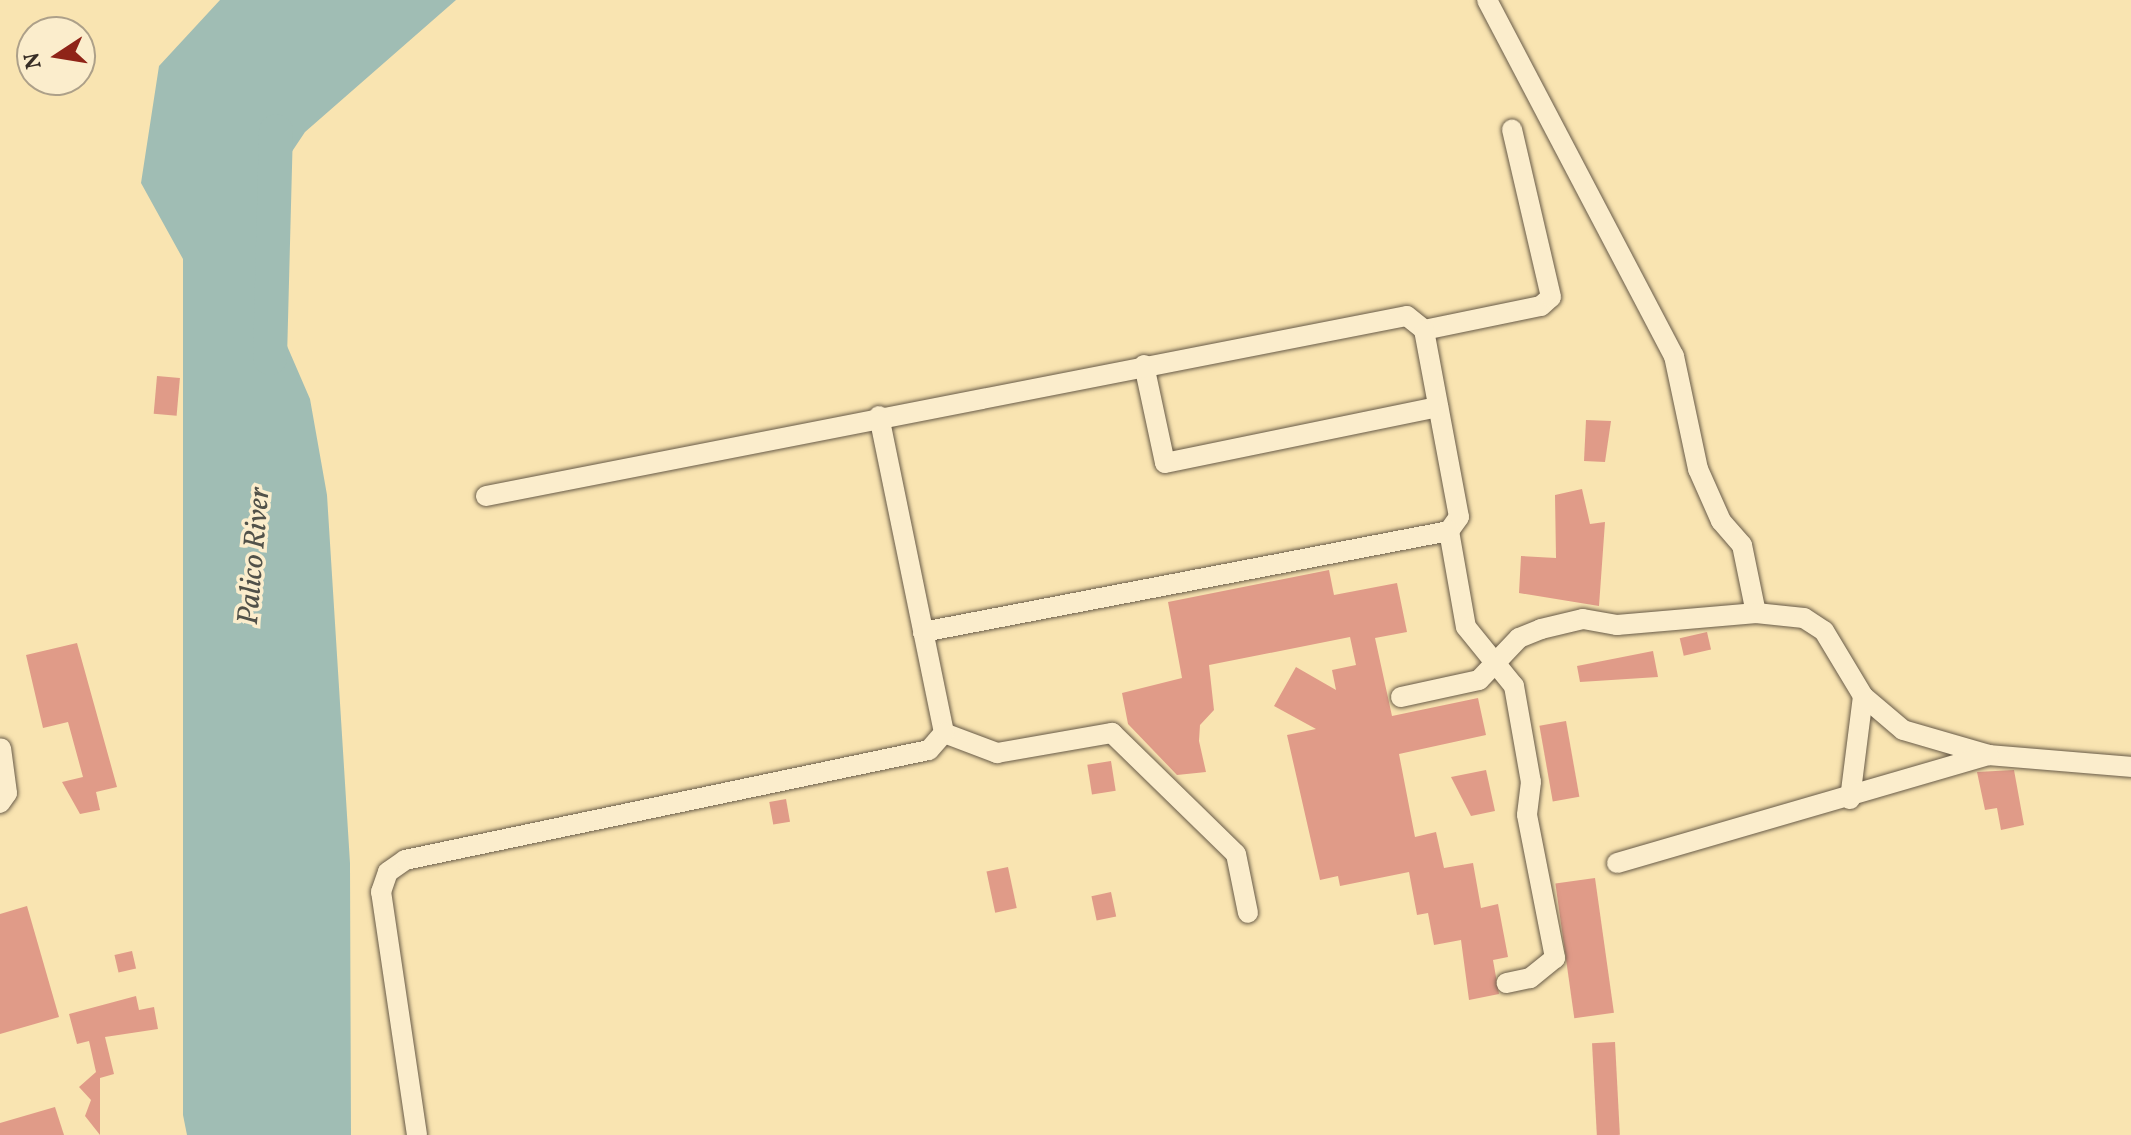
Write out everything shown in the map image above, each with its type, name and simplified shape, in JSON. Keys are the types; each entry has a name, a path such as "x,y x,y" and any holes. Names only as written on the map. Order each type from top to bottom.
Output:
{"street":[{"path":"1487,0 1674,356 1698,469 1721,521 1742,545 1756,613"},
{"path":"1424,330 1541,306 1551,297 1512,129"},
{"path":"486,496 879,416 1407,316 1424,330 1459,517 1449,531 923,632"},
{"path":"1144,365 1165,463 1438,407"},
{"path":"879,416 944,733"},
{"path":"1449,531 1466,627 1514,686 1531,782 1527,815 1555,958 1530,978 1507,983"},
{"path":"1401,697 1479,680 1498,665 1519,638 1583,619 1617,625 1756,613 1804,618 1824,631 1863,696 1903,730 1989,755 2131,767"},
{"path":"1850,799 1863,696"},
{"path":"944,733 997,753 1112,733 1236,854 1248,913"},
{"path":"417,1135 381,892 388,872 405,860 929,750 944,733"},
{"path":"0,803 7,793 1,748"},
{"path":"1617,863 1850,799 1989,755"}],"water":[{"path":"220,0 456,0 305,132 261,198 262,288 310,399 327,495 350,863 351,1135 187,1135 183,1115 183,259 141,183 159,66"}],"building":[{"path":"157,376 180,378 177,416 154,414"},
{"path":"1586,420 1611,421 1605,462 1584,461"},
{"path":"1582,489 1590,524 1605,522 1599,606 1519,593 1521,556 1556,558 1555,495"},
{"path":"1329,570 1334,595 1397,583 1407,632 1375,638 1392,716 1478,698 1486,735 1399,754 1415,837 1436,832 1444,868 1473,863 1481,908 1498,904 1508,957 1493,960 1499,994 1469,1000 1461,940 1434,945 1428,913 1417,915 1409,872 1340,886 1338,876 1320,880 1287,735 1316,729 1274,706 1296,667 1336,690 1332,670 1356,665 1350,637 1209,665 1214,710 1200,725 1199,741 1206,772 1177,775 1128,724 1122,693 1182,678 1168,602"},
{"path":"1707,632 1711,650 1684,656 1680,638"},
{"path":"77,643 117,787 96,792 100,810 80,814 62,782 83,777 68,722 43,728 26,655"},
{"path":"1653,651 1658,677 1580,682 1577,666"},
{"path":"1566,721 1579,797 1553,802 1539,726"},
{"path":"1111,761 1116,791 1092,794 1087,765"},
{"path":"1486,770 1495,811 1471,816 1451,777"},
{"path":"2014,770 2024,825 2001,830 1997,808 1985,810 1977,772"},
{"path":"786,799 790,822 773,825 769,802"},
{"path":"1008,867 1017,908 995,913 986,872"},
{"path":"1595,878 1614,1013 1574,1018 1555,884"},
{"path":"1111,892 1116,916 1097,921 1091,896"},
{"path":"27,906 59,1017 0,1034 0,914"},
{"path":"132,951 136,969 119,973 114,955"},
{"path":"136,996 139,1010 154,1007 158,1029 105,1037 114,1074 100,1078 100,1135 85,1116 91,1100 79,1087 96,1072 89,1041 77,1044 69,1014"},
{"path":"1615,1042 1620,1135 1597,1135 1592,1043"},
{"path":"55,1107 64,1135 0,1135 0,1123"}],"waterway":[{"name":"Palico River","path":"270,358 276,131"}]}
